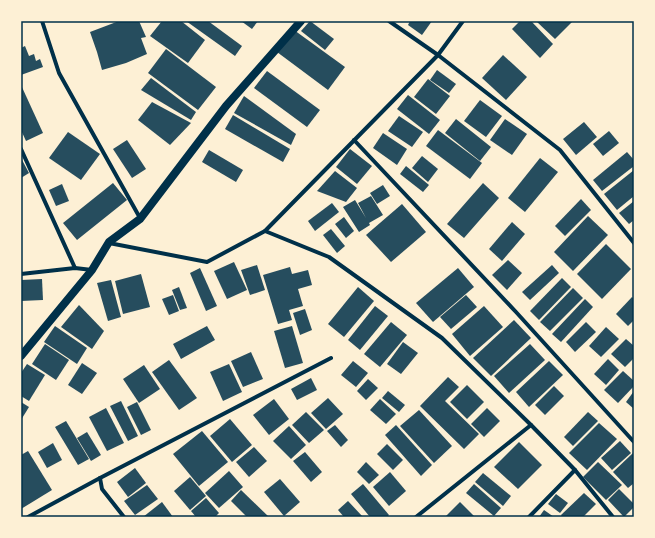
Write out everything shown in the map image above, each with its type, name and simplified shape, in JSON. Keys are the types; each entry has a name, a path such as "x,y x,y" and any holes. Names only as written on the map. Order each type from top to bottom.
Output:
{"main road":[{"path":"21,356 92,270 109,242 140,219 226,106 300,21"}],"street":[{"path":"42,21 59,73 140,219"},
{"path":"389,21 438,55 560,150 634,243"},
{"path":"109,242 207,262 265,231 438,55 463,21"},
{"path":"354,140 516,312 634,442"},
{"path":"21,149 75,268"},
{"path":"265,231 329,257 442,338 531,424 575,470 613,517"},
{"path":"21,274 75,268 92,270"},
{"path":"28,517 331,358"},
{"path":"416,517 531,424"},
{"path":"529,517 575,470"},
{"path":"100,478 102,489 124,517"}],"building":[{"path":"119,21 139,21 146,37 141,38 147,54 126,63 102,70 90,32"},
{"path":"162,21 181,21 205,40 188,63 150,36"},
{"path":"186,21 208,21 242,46 235,56"},
{"path":"241,21 258,21 252,29"},
{"path":"310,21 334,39 325,50 301,31"},
{"path":"410,21 432,21 422,35 408,25"},
{"path":"520,21 531,21 553,44 540,58 512,29"},
{"path":"536,21 573,21 555,39"},
{"path":"294,30 345,67 328,90 277,52"},
{"path":"25,46 29,56 34,54 36,61 40,59 43,67 21,75 21,48"},
{"path":"166,49 216,87 198,110 148,73"},
{"path":"503,55 527,77 506,100 482,78"},
{"path":"437,70 456,84 449,93 430,80"},
{"path":"267,71 320,110 307,127 254,88"},
{"path":"151,78 196,112 191,120 141,90"},
{"path":"428,79 450,96 436,114 414,97"},
{"path":"21,85 43,133 26,141 21,130"},
{"path":"408,95 440,120 429,134 397,109"},
{"path":"244,96 296,134 291,145 234,113"},
{"path":"480,100 502,116 486,137 464,121"},
{"path":"152,102 191,123 170,145 138,120"},
{"path":"233,115 290,149 283,162 225,129"},
{"path":"399,116 423,132 412,147 388,131"},
{"path":"456,119 491,147 480,161 445,133"},
{"path":"505,119 527,134 512,155 490,140"},
{"path":"584,122 597,137 576,155 563,139"},
{"path":"438,130 482,163 470,179 426,146"},
{"path":"609,131 619,143 603,156 593,144"},
{"path":"68,132 100,154 81,180 49,158"},
{"path":"383,133 407,149 397,165 373,148"},
{"path":"127,140 146,169 132,178 113,149"},
{"path":"350,149 372,166 357,184 336,167"},
{"path":"209,150 243,170 236,182 202,162"},
{"path":"627,152 634,160 634,166 602,191 593,180"},
{"path":"422,156 438,169 428,182 412,168"},
{"path":"21,158 29,173 21,178"},
{"path":"540,158 558,172 525,212 508,198"},
{"path":"406,166 429,185 423,192 400,174"},
{"path":"634,170 634,196 617,210 604,194"},
{"path":"335,171 357,188 346,202 317,191"},
{"path":"113,183 127,200 77,240 63,223"},
{"path":"483,183 499,198 464,238 447,224"},
{"path":"62,184 69,201 56,206 49,190"},
{"path":"383,185 390,196 377,204 370,193"},
{"path":"371,196 383,215 369,223 370,225 359,232 343,207 355,200 366,218 358,203"},
{"path":"581,199 591,210 565,236 555,226"},
{"path":"634,201 634,220 629,224 619,213"},
{"path":"332,203 339,212 315,231 308,221"},
{"path":"402,204 426,232 391,262 366,235"},
{"path":"588,216 608,235 573,271 554,252"},
{"path":"344,217 354,231 346,238 335,224"},
{"path":"512,222 525,234 502,261 489,249"},
{"path":"331,229 345,246 337,253 323,235"},
{"path":"606,244 631,269 602,299 577,274"},
{"path":"508,260 522,273 507,290 492,275"},
{"path":"234,262 247,290 227,299 214,271"},
{"path":"257,265 265,290 250,295 241,270"},
{"path":"552,265 559,273 530,300 522,292"},
{"path":"290,267 292,274 308,270 312,285 298,289 303,306 289,310 292,320 278,324 263,275"},
{"path":"200,268 217,306 206,311 190,273"},
{"path":"458,268 474,287 433,322 416,303"},
{"path":"141,274 150,307 123,314 115,281"},
{"path":"562,278 571,287 539,320 530,311"},
{"path":"42,279 43,300 21,301 21,280"},
{"path":"111,280 121,317 108,321 97,283"},
{"path":"179,287 187,308 180,310 172,290"},
{"path":"358,287 374,301 344,337 328,324"},
{"path":"573,288 583,298 550,331 540,322"},
{"path":"173,295 179,311 169,315 162,299"},
{"path":"466,295 477,307 451,329 440,317"},
{"path":"632,297 634,299 634,320 628,326 616,314"},
{"path":"585,299 593,307 561,342 552,334"},
{"path":"79,305 104,331 92,349 61,327"},
{"path":"375,306 388,316 360,350 348,340"},
{"path":"484,306 503,327 470,356 452,334"},
{"path":"305,309 312,330 300,335 293,313"},
{"path":"514,320 531,338 491,376 473,358"},
{"path":"391,322 407,335 380,367 364,354"},
{"path":"586,322 596,332 575,352 566,342"},
{"path":"55,326 87,348 77,364 44,342"},
{"path":"207,326 215,340 181,359 173,344"},
{"path":"292,326 303,363 285,368 274,331"},
{"path":"606,327 619,339 601,357 589,346"},
{"path":"626,339 634,346 634,358 625,367 611,354"},
{"path":"403,342 418,353 401,374 387,364"},
{"path":"45,344 69,360 56,380 32,364"},
{"path":"530,344 545,360 509,393 494,376"},
{"path":"251,352 263,379 243,387 231,361"},
{"path":"608,359 619,370 606,385 594,374"},
{"path":"169,360 197,398 179,410 152,372"},
{"path":"353,361 368,373 356,387 341,375"},
{"path":"549,361 563,375 529,407 516,392"},
{"path":"82,363 97,373 82,394 68,385"},
{"path":"27,364 45,375 29,401 21,396 21,373"},
{"path":"229,364 242,392 223,401 210,372"},
{"path":"144,365 160,389 139,403 123,379"},
{"path":"623,371 634,381 634,386 618,403 604,390"},
{"path":"448,377 459,387 445,401 479,434 464,449 420,406"},
{"path":"311,378 317,390 297,400 291,389"},
{"path":"368,379 378,388 366,400 357,391"},
{"path":"467,385 484,402 467,419 450,402"},
{"path":"554,386 564,396 545,415 535,405"},
{"path":"388,391 405,405 399,412 382,398"},
{"path":"634,391 634,409 626,402"},
{"path":"328,398 343,414 326,429 311,413"},
{"path":"274,399 289,419 269,435 253,415"},
{"path":"380,399 396,414 386,424 370,410"},
{"path":"121,401 138,436 128,441 110,406"},
{"path":"21,402 29,407 21,420"},
{"path":"137,402 151,430 141,435 127,407"},
{"path":"106,408 124,443 107,451 89,417"},
{"path":"487,408 500,421 484,437 471,424"},
{"path":"419,410 452,446 434,463 400,426"},
{"path":"306,412 324,430 309,443 292,425"},
{"path":"588,412 598,421 573,446 564,437"},
{"path":"230,419 252,445 232,462 210,436"},
{"path":"66,421 89,459 78,465 55,427"},
{"path":"599,423 617,439 587,470 569,453"},
{"path":"335,425 348,440 341,447 327,431"},
{"path":"396,425 432,465 421,476 385,435"},
{"path":"289,426 306,445 291,459 273,441"},
{"path":"202,431 228,462 199,486 173,454"},
{"path":"87,432 101,455 91,461 77,438"},
{"path":"620,441 631,453 612,470 601,458"},
{"path":"519,442 542,465 518,489 494,467"},
{"path":"53,443 62,460 47,468 38,452"},
{"path":"387,444 403,460 393,470 377,454"},
{"path":"254,447 267,461 249,477 236,462"},
{"path":"28,451 52,490 21,509 21,455"},
{"path":"305,452 322,472 311,482 293,461"},
{"path":"633,453 634,483 628,488 613,472"},
{"path":"366,462 379,475 369,484 357,472"},
{"path":"598,462 622,485 606,500 583,477"},
{"path":"135,468 146,483 128,497 117,482"},
{"path":"229,471 243,487 219,508 205,493"},
{"path":"390,472 406,491 389,506 373,487"},
{"path":"483,473 511,496 503,506 475,482"},
{"path":"190,477 206,496 190,510 174,491"},
{"path":"280,479 300,502 284,516 264,492"},
{"path":"363,484 389,515 387,517 370,517 351,494"},
{"path":"474,484 501,508 494,516 466,493"},
{"path":"147,485 158,499 135,515 124,501"},
{"path":"619,489 634,504 634,507 624,517 608,500"},
{"path":"241,490 269,517 247,517 231,501"},
{"path":"584,493 596,504 583,517 562,517 561,515"},
{"path":"556,494 568,503 560,513 548,504"},
{"path":"206,498 219,513 215,517 196,517 191,511"},
{"path":"348,501 363,517 344,517 338,510"},
{"path":"162,502 173,517 143,517"},
{"path":"460,502 475,517 445,517"},
{"path":"544,510 554,517 539,517"}]}
